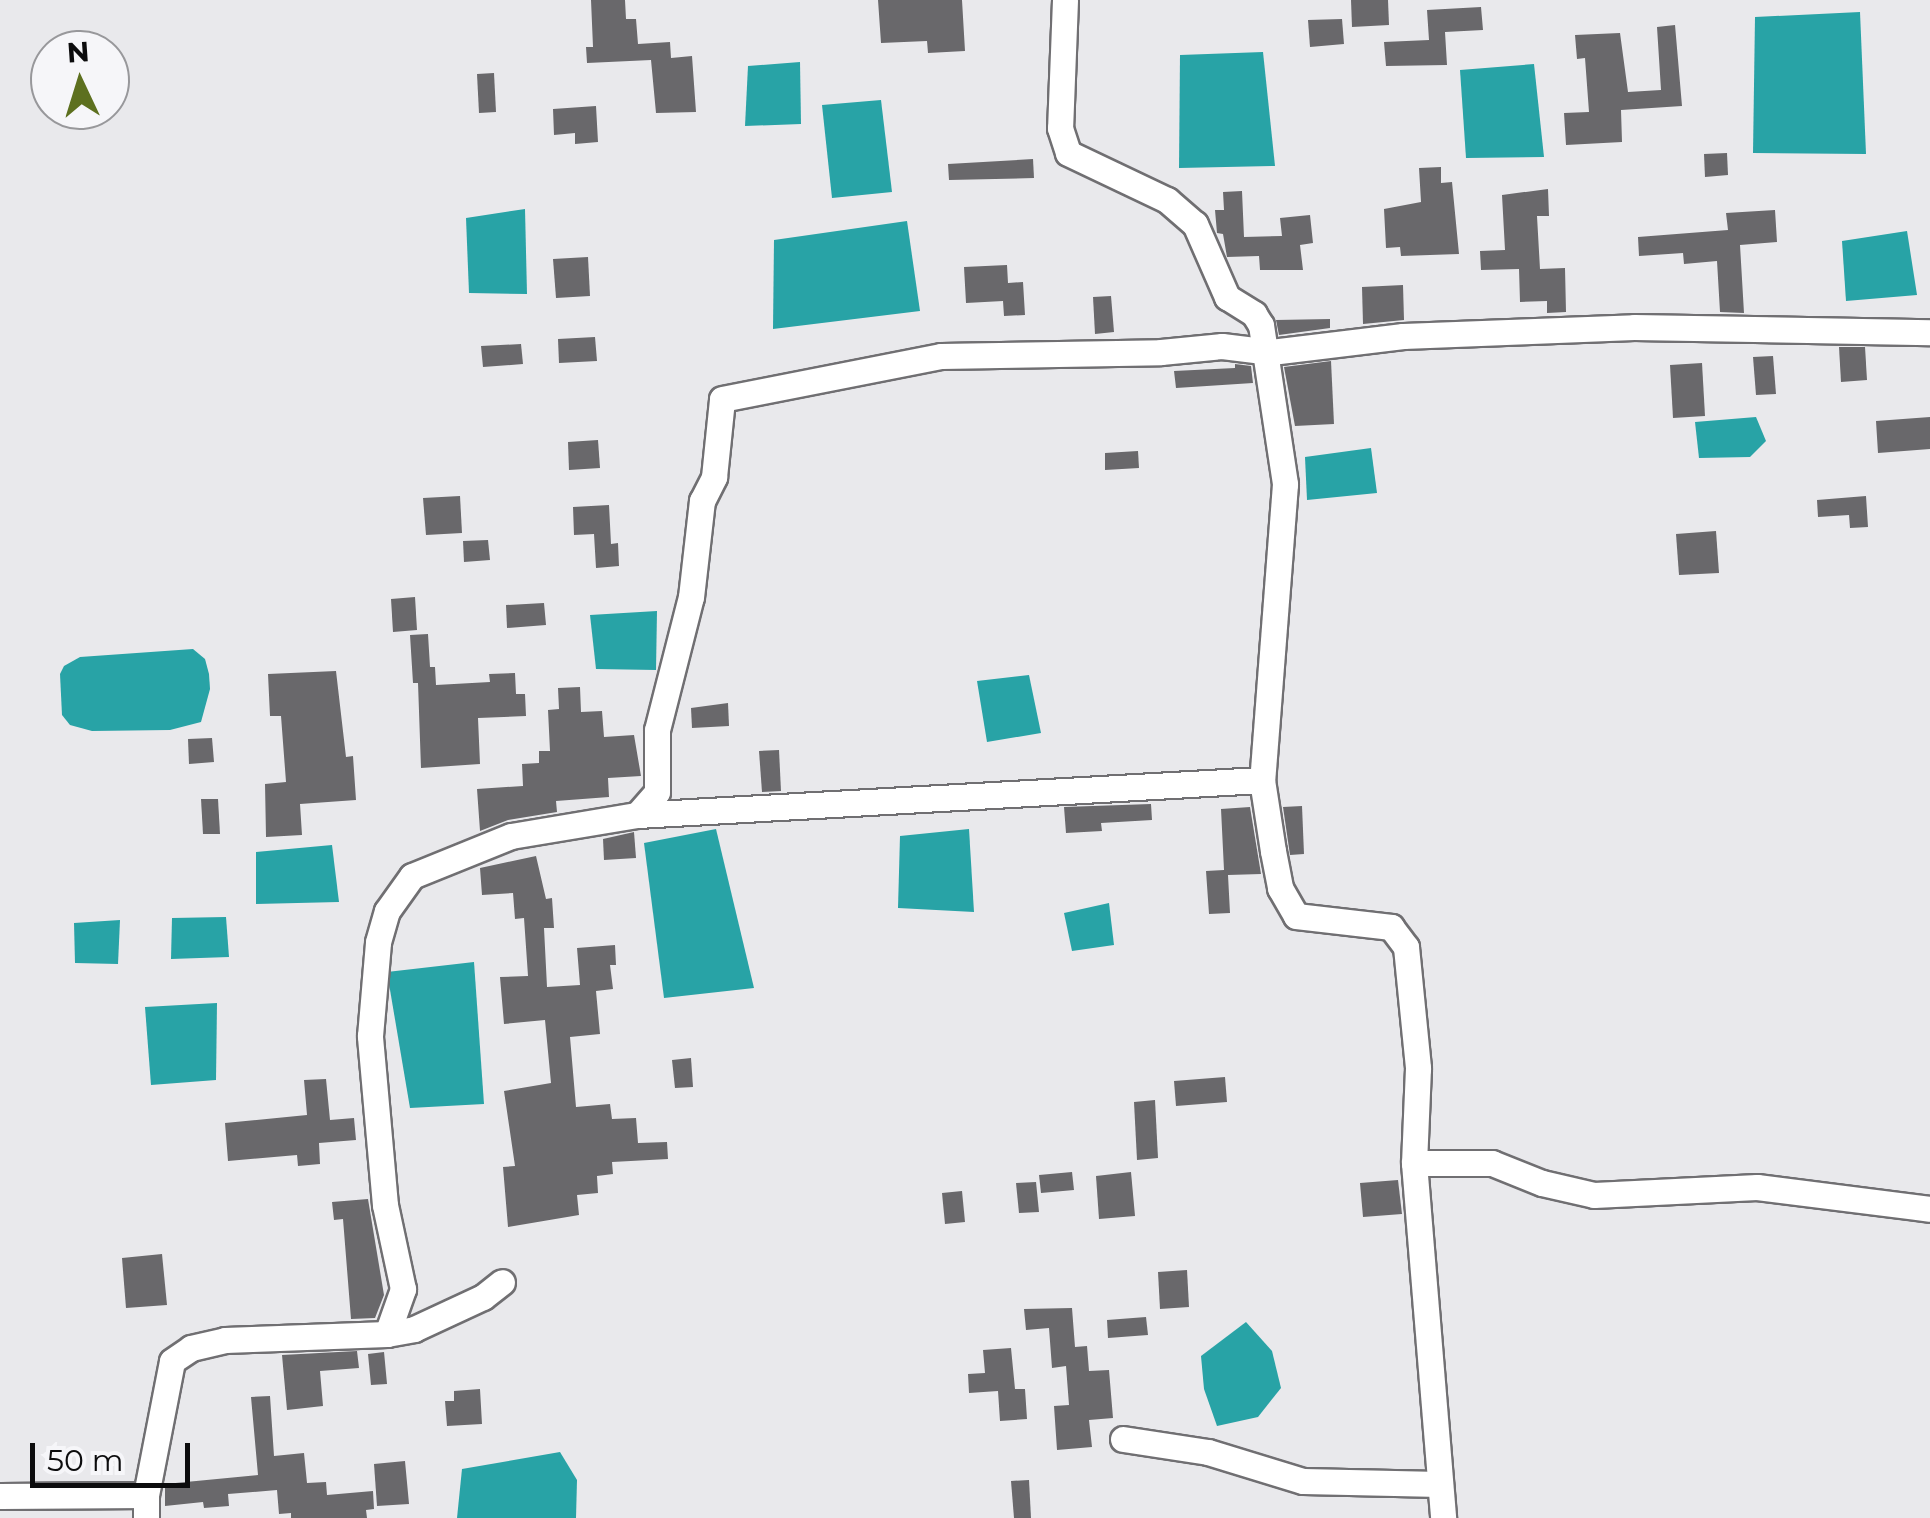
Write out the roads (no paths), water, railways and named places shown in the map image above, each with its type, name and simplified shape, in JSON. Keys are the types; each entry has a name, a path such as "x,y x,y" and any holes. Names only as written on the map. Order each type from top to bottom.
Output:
{"street":[{"path":"1065,0 1060,128 1068,152 1167,200 1195,224 1227,297 1254,314 1266,350 1285,484 1262,780 1280,888 1296,916 1391,927 1406,946 1418,1068 1414,1163 1443,1518"},
{"path":"636,816 656,792 657,730 691,597 702,500 714,477 722,399 941,356 1161,352 1222,346 1266,350 1338,347 1404,336 1634,327 1930,332"},
{"path":"387,1334 402,1289 385,1206 370,1036 378,942 387,911 412,876 511,836 636,816 1262,780"},
{"path":"1414,1163 1492,1163 1542,1183 1594,1195 1757,1187 1930,1209"},
{"path":"0,1496 146,1507 172,1360 225,1340 387,1334 431,1321 483,1297 502,1282"},
{"path":"1123,1439 1208,1452 1303,1481 1440,1484"}],"water":[{"path":"1860,12 1866,154 1753,153 1755,17"},
{"path":"1263,52 1275,166 1179,168 1180,55"},
{"path":"800,62 801,124 745,126 748,66"},
{"path":"1534,64 1544,157 1466,158 1460,70"},
{"path":"881,100 892,192 832,198 822,105"},
{"path":"525,209 527,294 469,293 466,218"},
{"path":"907,221 920,311 773,329 774,240"},
{"path":"1907,231 1917,295 1846,301 1842,241"},
{"path":"1756,417 1766,441 1750,457 1699,458 1695,422"},
{"path":"1371,448 1377,493 1307,500 1305,457"},
{"path":"657,611 656,670 596,669 590,615"},
{"path":"193,649 205,659 209,674 210,689 201,722 170,730 92,731 70,725 62,715 60,674 64,666 80,657"},
{"path":"1029,675 1041,733 987,742 977,681"},
{"path":"716,829 754,988 664,998 644,843"},
{"path":"969,829 974,912 898,908 900,836"},
{"path":"332,845 339,902 256,904 256,852"},
{"path":"1109,903 1114,945 1072,951 1064,913"},
{"path":"226,917 229,957 171,959 172,918"},
{"path":"120,920 118,964 75,963 74,923"},
{"path":"474,962 484,1104 410,1108 387,972"},
{"path":"217,1003 216,1080 151,1085 145,1007"},
{"path":"1246,1322 1272,1351 1281,1388 1258,1417 1217,1426 1204,1389 1201,1356"},
{"path":"560,1452 577,1480 576,1518 457,1518 462,1469"}]}
